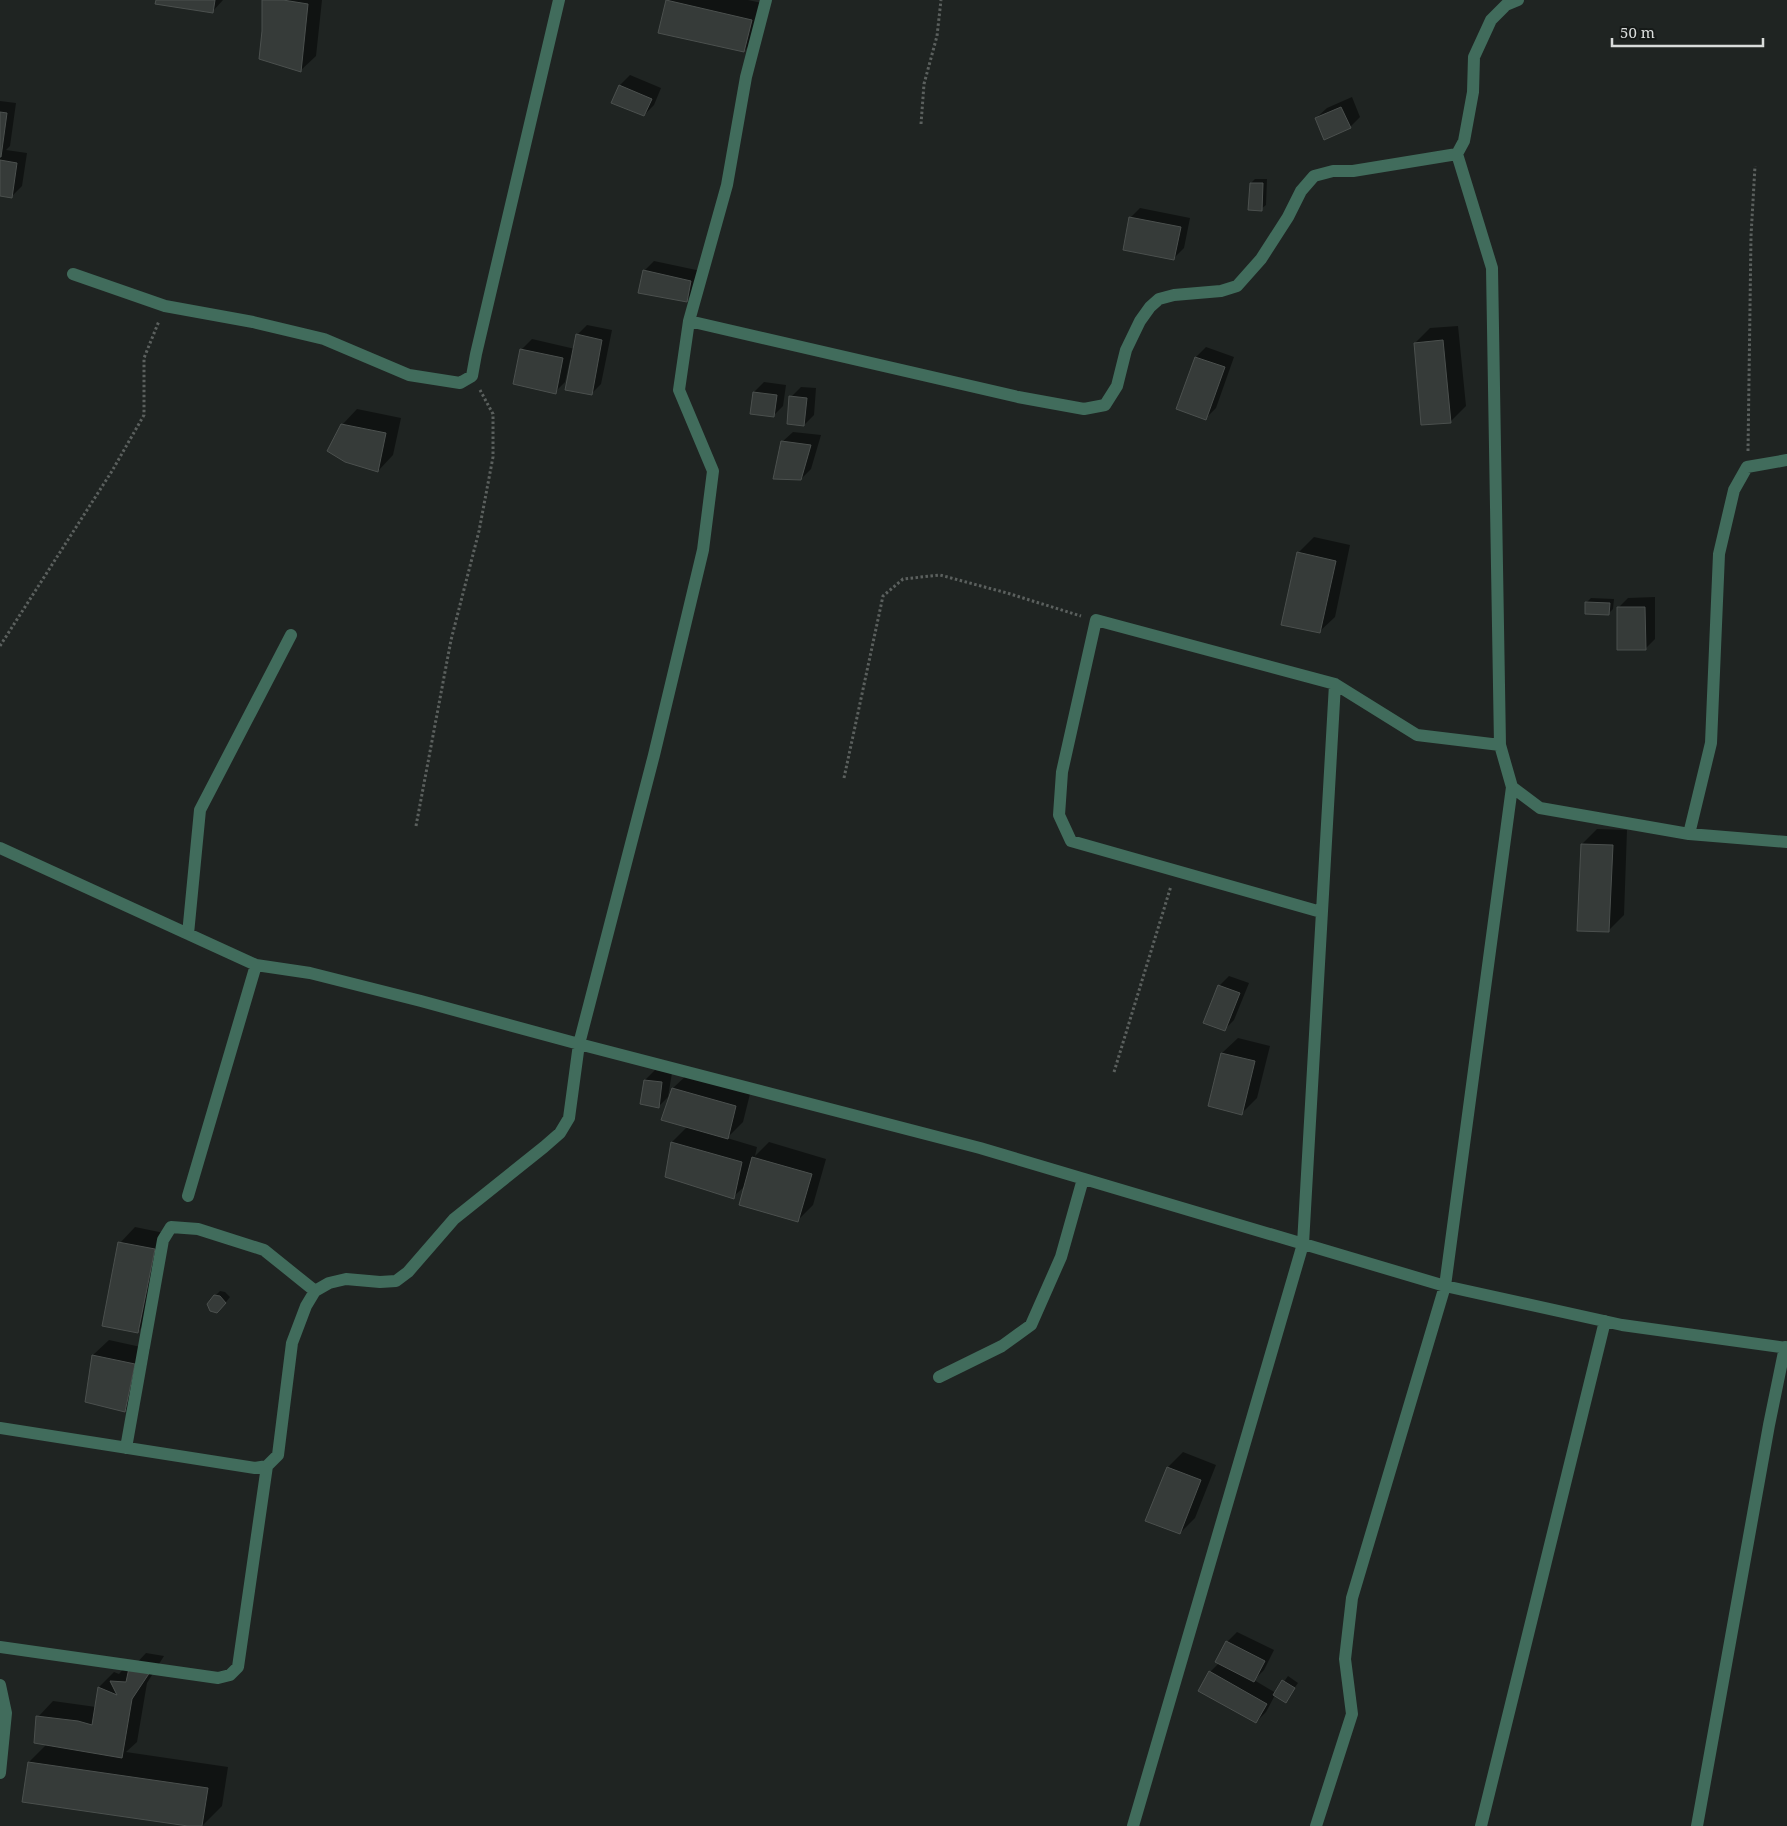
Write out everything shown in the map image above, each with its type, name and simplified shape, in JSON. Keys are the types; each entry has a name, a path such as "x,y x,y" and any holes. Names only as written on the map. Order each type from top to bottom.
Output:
{"street":[{"path":"73,274 165,306 253,322 324,339 409,376 460,383 472,376 559,0"},
{"path":"0,1428 255,1468 267,1466 278,1455 292,1343 306,1306 315,1291 329,1283 346,1280 396,1281 408,1272 454,1218 560,1133 569,1118 579,1044 654,754 703,550 713,471 679,390 690,321 727,185 746,77 766,0"},
{"path":"1316,1826 1352,1714 1345,1659 1352,1598 1445,1286 1512,787 1500,746 1492,268 1457,154 1464,141 1473,92 1474,57 1491,20 1506,5 1518,0"},
{"path":"690,321 1018,397 1084,409 1105,405 1117,386 1126,350 1140,321 1150,307 1159,299 1221,291 1237,286 1261,259 1288,217 1301,190 1314,176 1332,171 1353,171 1457,154"},
{"path":"1690,834 1711,743 1719,554 1734,490 1747,467 1787,460"},
{"path":"1321,912 1072,841 1059,815 1062,772 1096,620 1335,684 1417,735 1500,746"},
{"path":"188,934 200,810 291,635"},
{"path":"1133,1826 1303,1244 1335,684"},
{"path":"1512,787 1540,808 1690,834 1787,842"},
{"path":"0,848 256,965 319,976 421,1001 980,1148 1445,1286 1622,1325 1786,1347 1769,1424 1697,1826"},
{"path":"188,1196 256,965"},
{"path":"939,1378 1002,1346 1031,1325 1061,1257 1083,1179"},
{"path":"126,1448 162,1240 171,1227 198,1229 264,1250 315,1291"},
{"path":"1481,1826 1605,1321"},
{"path":"0,1647 218,1678 230,1675 238,1668 267,1466"},
{"path":"0,1686 6,1713 0,1773"}],"path":[{"path":"921,124 924,84 937,36 941,0"},
{"path":"1747,467 1750,398 1751,236 1755,166"},
{"path":"0,646 112,471 144,415 144,358 165,306"},
{"path":"416,826 451,640 480,531 493,457 493,414 472,376"},
{"path":"844,778 882,596 903,579 940,576 1007,593 1096,620"},
{"path":"1114,1072 1176,871"}],"building":[{"path":"156,0 215,0 213,13 155,4"},
{"path":"262,0 283,0 308,4 301,72 259,59 262,31"},
{"path":"666,0 752,20 744,52 658,33"},
{"path":"619,85 652,99 644,116 611,103"},
{"path":"1341,107 1351,128 1324,140 1315,118"},
{"path":"0,112 7,113 1,157 0,157"},
{"path":"0,160 17,163 12,198 0,196"},
{"path":"1250,183 1263,183 1262,211 1248,210"},
{"path":"1129,217 1181,227 1174,260 1123,250"},
{"path":"643,270 691,281 687,302 638,293"},
{"path":"576,334 602,340 592,395 565,390"},
{"path":"1443,340 1451,423 1421,425 1414,343"},
{"path":"520,349 563,358 556,394 513,384"},
{"path":"1195,357 1225,367 1206,420 1176,409"},
{"path":"753,392 777,395 774,417 750,414"},
{"path":"789,396 807,398 804,426 787,424"},
{"path":"341,424 386,433 378,472 345,462 327,451"},
{"path":"781,441 811,445 801,480 773,479"},
{"path":"1297,552 1336,561 1320,633 1281,625"},
{"path":"1585,602 1610,603 1609,615 1585,614"},
{"path":"1617,607 1645,607 1646,650 1617,650"},
{"path":"1581,844 1613,845 1609,932 1577,931"},
{"path":"1218,985 1240,993 1225,1031 1203,1023"},
{"path":"1221,1053 1255,1061 1242,1115 1208,1106"},
{"path":"644,1080 662,1082 659,1108 640,1104"},
{"path":"672,1088 736,1106 728,1139 661,1120"},
{"path":"671,1142 742,1162 734,1199 665,1177"},
{"path":"752,1157 812,1174 798,1222 739,1205"},
{"path":"118,1242 155,1249 138,1333 102,1326"},
{"path":"214,1295 220,1296 226,1303 217,1313 210,1311 207,1304"},
{"path":"92,1355 135,1364 125,1412 85,1402"},
{"path":"1167,1467 1201,1480 1180,1534 1145,1521"},
{"path":"1226,1641 1265,1661 1254,1682 1215,1662"},
{"path":"129,1668 150,1672 132,1699 122,1758 34,1743 36,1716 78,1721 92,1725 98,1687 117,1695 110,1681 126,1682"},
{"path":"1209,1671 1267,1704 1256,1723 1198,1691"},
{"path":"1282,1680 1295,1688 1286,1703 1273,1695"},
{"path":"28,1762 208,1788 202,1826 188,1826 22,1802"}]}
